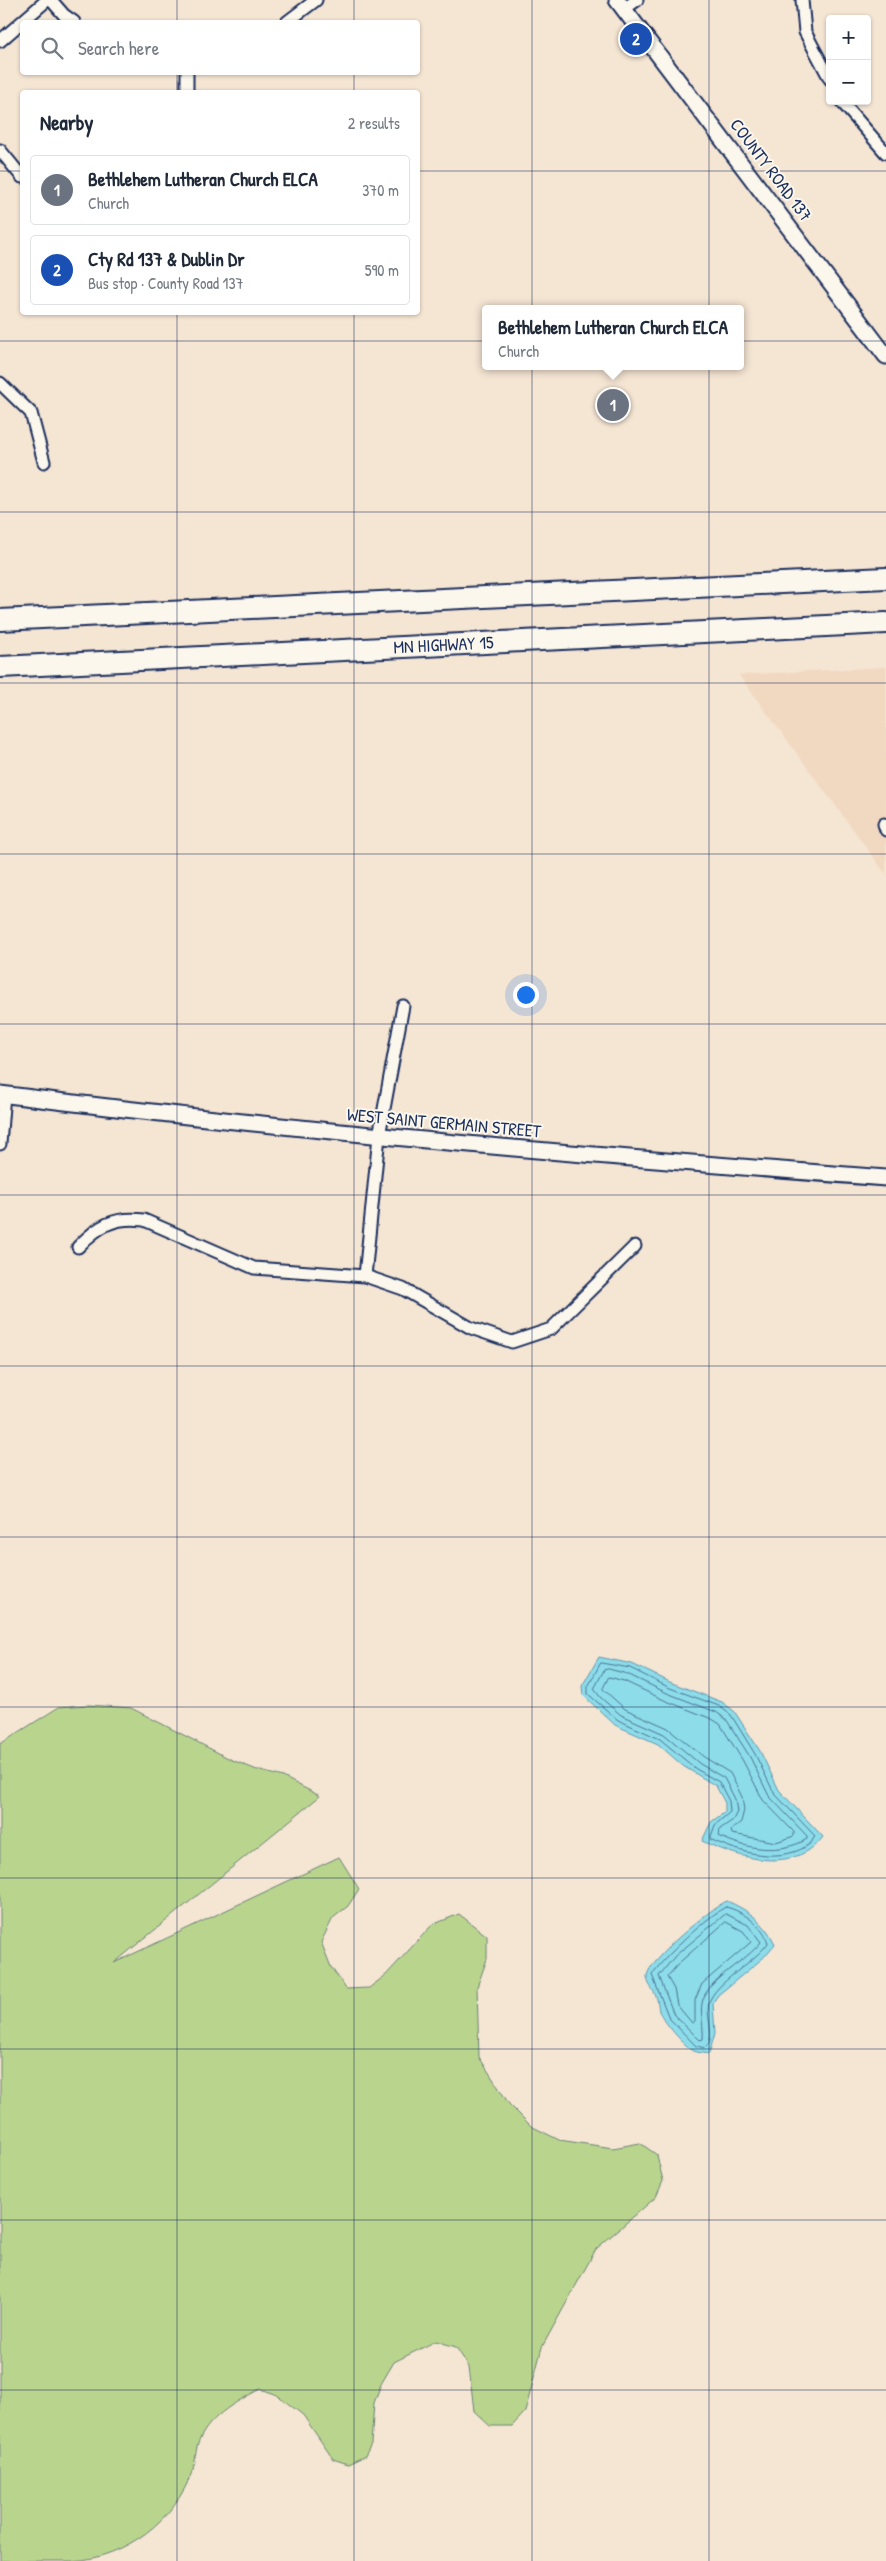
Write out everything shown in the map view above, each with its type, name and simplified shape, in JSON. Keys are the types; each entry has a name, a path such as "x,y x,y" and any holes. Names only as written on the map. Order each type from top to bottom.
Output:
{"highway":[{"path":"0,620 886,578"},
{"name":"MN HIGHWAY 15","path":"0,667 886,624"}],"street":[{"path":"24,20 47,0"},
{"path":"51,0 64,16 71,20"},
{"path":"290,20 316,0"},
{"path":"620,5 637,0"},
{"path":"802,0 806,32 826,71"},
{"name":"COUNTY ROAD 137","path":"620,5 886,356"},
{"path":"0,41 20,24"},
{"path":"187,75 187,90"},
{"path":"844,105 886,154"},
{"path":"0,150 20,175"},
{"path":"0,383 31,413 44,462"},
{"path":"365,1276 379,1136 403,1006"},
{"path":"0,1144 2,1094"},
{"name":"WEST SAINT GERMAIN STREET","path":"2,1094 379,1136 633,1160 886,1178"},
{"path":"78,1246 96,1229 126,1217 144,1220 254,1268 365,1276 403,1289 471,1328 512,1342 552,1329 635,1246"}],"shaded area":[{"path":"886,667 886,874 739,675"}],"green space":[{"path":"89,1705 131,1708 232,1760 257,1770 283,1777 320,1796 114,1963 339,1857 359,1889 348,1906 333,1918 321,1942 331,1967 346,1989 369,1988 386,1975 432,1925 459,1914 487,1936 487,1959 477,1987 479,2057 509,2104 531,2126 559,2140 613,2148 640,2143 657,2155 663,2181 656,2197 596,2249 542,2347 525,2412 512,2426 490,2426 474,2411 469,2367 456,2347 436,2341 394,2362 381,2384 374,2403 371,2444 365,2456 348,2464 333,2459 303,2415 277,2395 260,2389 241,2399 214,2419 201,2437 197,2447 194,2466 175,2504 162,2519 130,2544 93,2558 73,2561 0,2561 0,1744 59,1707"}],"water":[{"path":"599,1657 632,1664 672,1683 722,1702 734,1711 760,1751 779,1790 823,1837 811,1849 797,1856 765,1860 732,1853 702,1841 711,1822 725,1812 725,1803 716,1786 683,1766 658,1744 615,1725 583,1695 582,1686"},
{"path":"727,1901 742,1908 761,1923 775,1944 763,1958 718,1995 713,2004 715,2033 709,2054 696,2052 680,2039 662,2016 659,2011 657,1998 647,1976 650,1968 669,1947 695,1923"}],"place":[{"name":"Cty Rd 137 & Dublin Dr","path":"636,39"},
{"name":"Bethlehem Lutheran Church ELCA","path":"613,405"}]}
